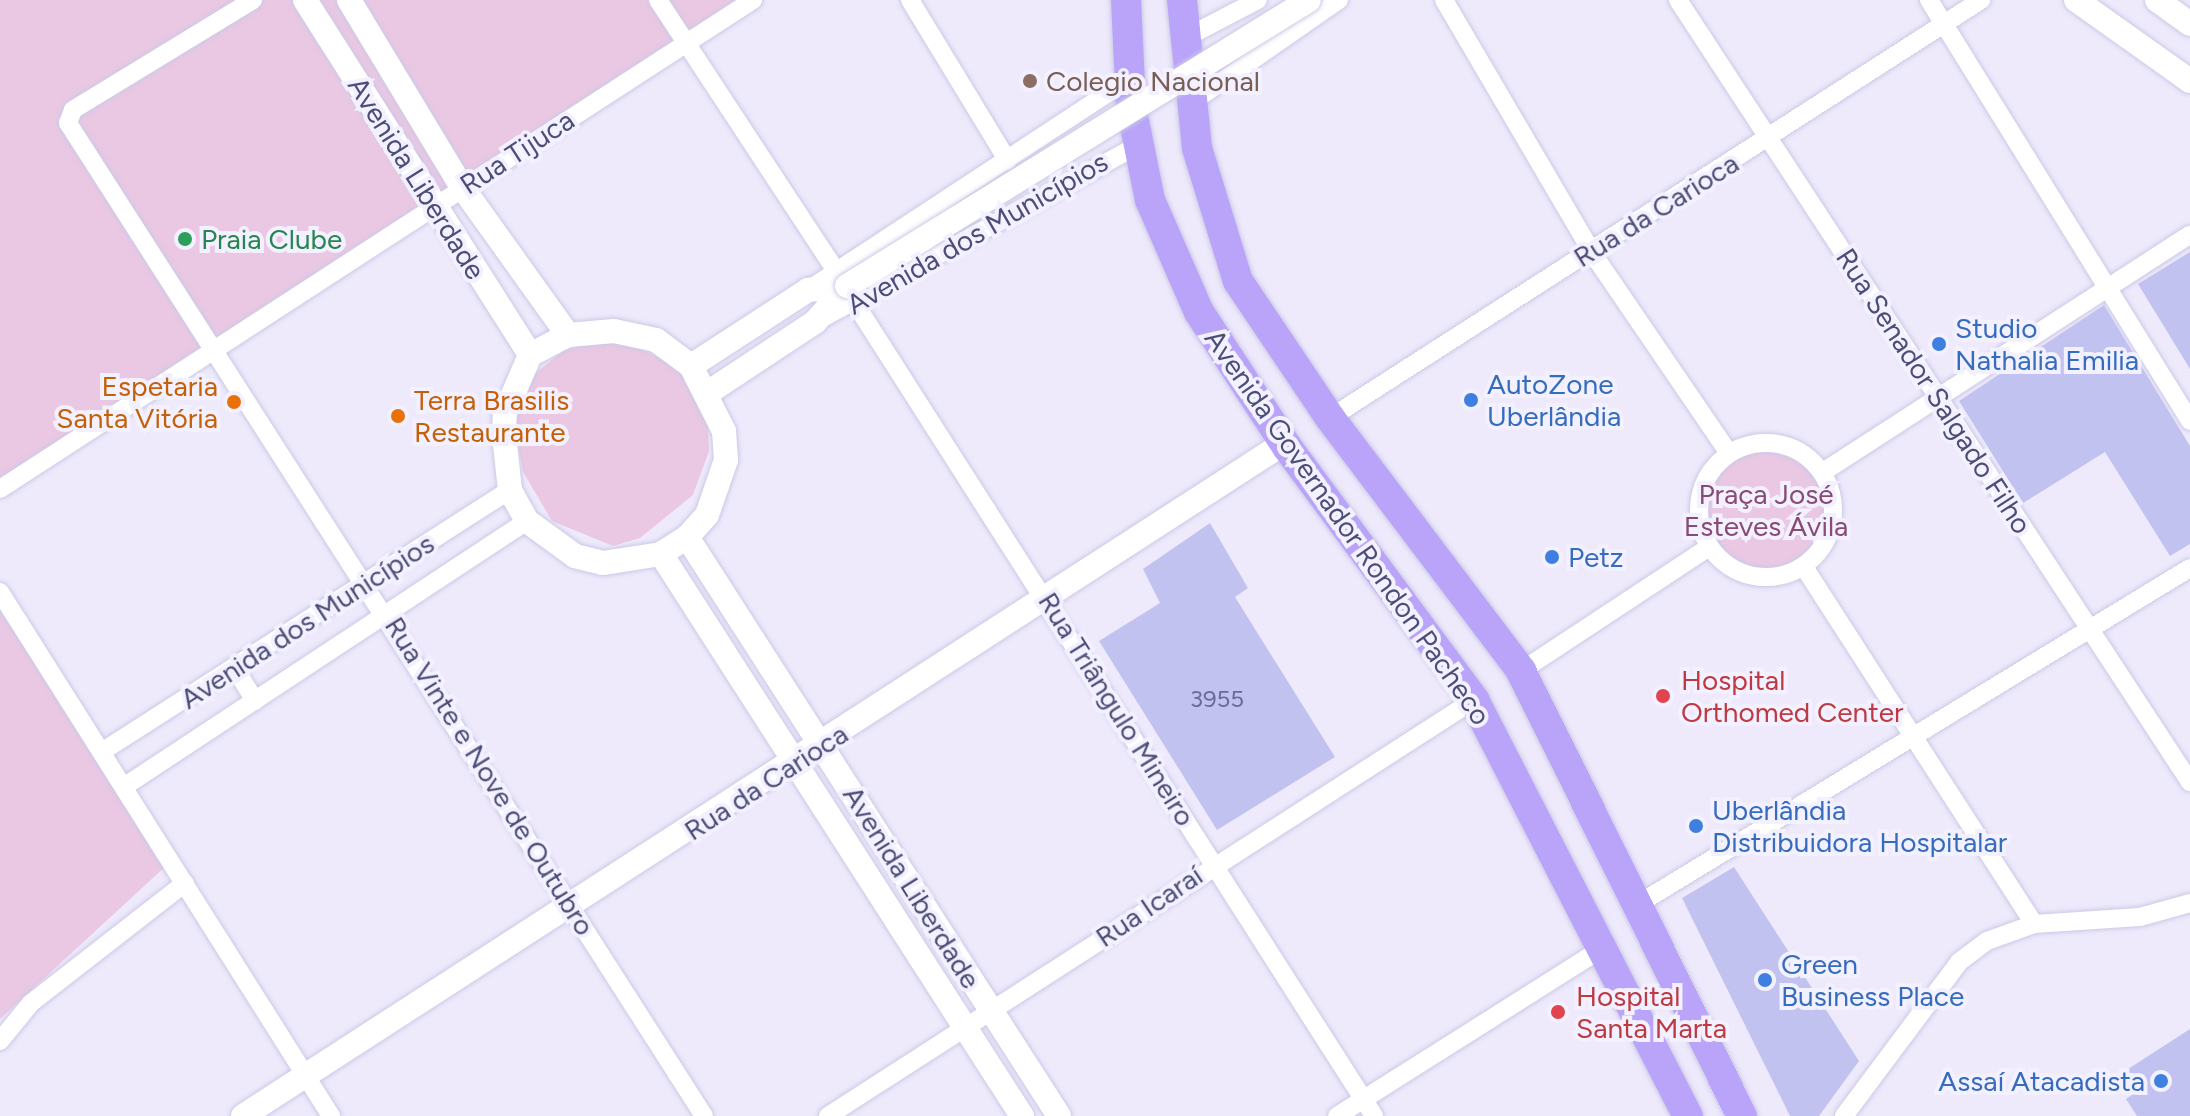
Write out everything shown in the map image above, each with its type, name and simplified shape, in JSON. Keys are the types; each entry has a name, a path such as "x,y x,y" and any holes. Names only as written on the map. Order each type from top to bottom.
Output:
{"main road":[{"name":"Avenida Governador Rondon Pacheco","path":"1126,0 1128,80 1150,200 1199,312 1284,443 1474,700 1604,947 1688,1116"},
{"name":"Avenida Governador Rondon Pacheco","path":"1182,0 1197,148 1238,281 1330,418 1521,671 1640,903 1742,1116"}],"street":[{"name":"Rua Vinte e Nove de Outubro","path":"253,0 70,114 68,123 214,352 368,582 704,1116"},
{"name":"Avenida Liberdade","path":"305,0 530,355"},
{"name":"Avenida Liberdade","path":"349,0 462,187 568,335"},
{"name":"Rua Triângulo Mineiro","path":"658,0 1046,596 1374,1116"},
{"name":"Rua Tijuca","path":"0,489 753,0"},
{"path":"910,0 1008,161"},
{"path":"846,286 1309,0"},
{"path":"1192,102 1339,0"},
{"path":"1444,0 1591,251 1729,453"},
{"name":"Rua Senador Salgado Filho","path":"1678,0 1770,138 1936,400 2190,782"},
{"path":"1929,0 2190,421"},
{"name":"Rua da Carioca","path":"1330,418 1981,0"},
{"path":"2076,0 2190,81"},
{"path":"2157,0 2190,24"},
{"path":"1185,38 1254,2"},
{"path":"1254,2 1238,23 1242,35 1255,44 1276,41"},
{"name":"Avenida dos Municípios","path":"709,392 815,322 846,286 1008,161 1128,80"},
{"path":"1052,131 1072,131 1084,150 1076,175"},
{"name":"Avenida dos Municípios","path":"691,366 808,290 846,286 1139,145"},
{"path":"1823,472 2107,285 2190,235"},
{"path":"614,331 656,340 691,366 709,392 724,431 726,460 720,489 687,537 661,554 633,562 575,556 527,521 510,490 505,413 530,355 568,335 614,331"},
{"name":"Rua da Carioca","path":"243,1116 799,763 1046,596 1284,443"},
{"path":"1759,443 1790,446 1823,472 1834,513 1820,552 1804,567 1763,578 1733,568 1709,547 1698,506 1708,476 1729,453 1759,443"},
{"name":"Avenida dos Municípios","path":"103,751 510,490"},
{"name":"Avenida dos Municípios","path":"125,786 527,521"},
{"name":"Avenida Liberdade","path":"687,537 1059,1116"},
{"path":"1521,671 1709,547"},
{"name":"Avenida Liberdade","path":"661,554 799,763 1022,1116"},
{"path":"1804,567 2034,924"},
{"path":"1640,903 2190,568"},
{"path":"0,592 331,1116"},
{"path":"234,667 255,701"},
{"name":"Rua Icaraí","path":"828,1116 992,1012 1214,863 1474,700"},
{"path":"0,1041 31,1003 185,883"},
{"path":"1844,1116 1959,962 1987,941 2034,924 2140,917 2190,903"},
{"path":"1337,1116 1604,947"}],"green space":[{"name":"Praia Clube","path":"0,0 740,0 0,478"},
{"path":"595,344 634,344 668,363 682,375 708,426 709,451 693,495 640,538 613,546 552,521 523,472 515,429 519,399 537,372 564,350"},
{"name":"Praça José Esteves Ávila","path":"1766,443 1792,448 1814,462 1828,484 1833,510 1828,536 1814,558 1792,572 1766,577 1740,572 1718,558 1704,536 1699,510 1704,484 1718,462 1740,448"},
{"path":"0,611 168,864 0,1019"}],"building":[{"path":"2190,252 2190,369 2138,284"},
{"path":"2104,305 2190,446 2190,544 2170,556 2105,452 2023,503 1959,401"},
{"path":"1210,523 1248,588 1235,597 1335,757 1217,830 1099,641 1160,603 1143,569"},
{"name":"Green Business Place","path":"1734,867 1859,1061 1819,1116 1790,1116 1682,898"},
{"name":"Assaí Atacadista","path":"2190,1029 2190,1116 2137,1116 2126,1099 2138,1091 2125,1071"}],"place":[{"name":"Colegio Nacional","path":"1030,81"},
{"name":"Praia Clube","path":"185,239"},
{"name":"Studio Nathalia Emilia","path":"1939,344"},
{"name":"AutoZone Uberlândia","path":"1471,400"},
{"name":"Espetaria Santa Vitória","path":"234,402"},
{"name":"Terra Brasilis Restaurante","path":"398,416"},
{"name":"Petz","path":"1552,557"},
{"name":"Hospital Orthomed Center","path":"1663,696"},
{"name":"Uberlândia Distribuidora Hospitalar","path":"1696,826"},
{"name":"Green Business Place","path":"1765,980"},
{"name":"Hospital Santa Marta","path":"1558,1012"},
{"name":"Assaí Atacadista","path":"2161,1081"}]}
